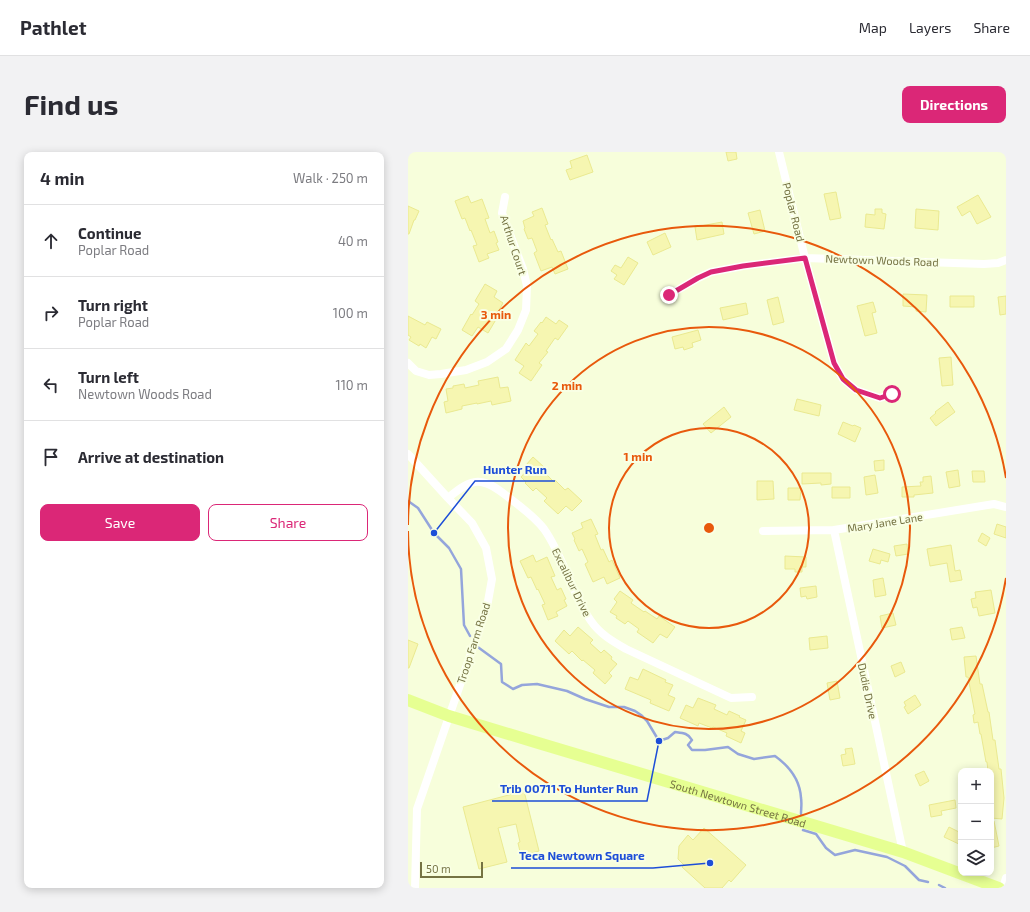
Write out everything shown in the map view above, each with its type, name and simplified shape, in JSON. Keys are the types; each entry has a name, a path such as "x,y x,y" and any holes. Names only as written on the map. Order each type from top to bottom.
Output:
{"main road":[{"name":"South Newtown Street Road","path":"408,700 449,716 903,852 999,888"}],"street":[{"name":"Poplar Road","path":"779,152 805,258 834,363 843,379 856,390 880,398 892,394"},
{"name":"Arthur Court","path":"408,363 416,371 429,375 466,370 487,362 506,349 518,330 526,310 527,286 523,269 502,213 505,197"},
{"name":"Newtown Woods Road","path":"669,295 711,272 743,266 805,258 984,264 998,263 1006,260"},
{"name":"Troop Farm Road","path":"408,454 472,522 486,548 492,579 487,607 417,809 416,888"},
{"name":"Excalibur Drive","path":"448,498 460,488 469,483 478,481 490,484 500,490 537,521 543,528 559,556 583,609 600,632 626,649 731,698 752,697"},
{"name":"Mary Jane Lane","path":"763,531 834,530 994,504 1006,507"},
{"name":"Dudie Drive","path":"834,530 903,852"},
{"path":"1003,888 1006,878"}],"building":[{"path":"726,152 736,152 737,159 728,161"},
{"path":"587,155 593,172 570,180 566,170 572,168 570,161"},
{"path":"836,192 841,218 830,220 824,194"},
{"path":"978,195 991,217 977,224 970,211 962,216 957,207"},
{"path":"468,196 471,203 482,199 489,218 485,219 490,233 494,231 498,242 496,243 499,250 487,254 489,258 479,262 473,246 477,245 465,218 462,219 455,201"},
{"path":"408,206 419,211 409,234 408,234"},
{"path":"542,208 548,224 545,225 551,240 552,239 558,252 561,251 568,269 555,274 552,267 541,271 534,253 537,251 532,238 528,239 524,229 523,221 534,216 532,212"},
{"path":"875,209 882,209 882,213 886,214 884,229 865,227 866,214 875,215"},
{"path":"916,209 939,211 938,230 915,228"},
{"path":"760,210 765,231 754,234 748,213"},
{"path":"722,222 724,234 697,240 695,227"},
{"path":"665,233 671,247 653,255 647,242"},
{"path":"628,257 638,263 624,285 614,279 617,275 611,271 615,265 621,268"},
{"path":"485,284 497,291 494,297 503,303 499,310 501,311 488,333 478,327 472,336 462,330 471,314 472,315 479,304 475,301"},
{"path":"903,294 927,295 926,312 916,311 916,307 903,306"},
{"path":"950,296 974,296 974,307 950,307"},
{"path":"1006,296 1006,314 1000,315 998,297"},
{"path":"778,297 784,322 773,325 767,300"},
{"path":"873,302 876,312 872,313 877,333 865,336 857,306"},
{"path":"746,303 748,314 723,320 720,308"},
{"path":"408,316 425,325 427,322 441,329 436,339 432,337 426,348 409,340 411,337 408,335"},
{"path":"546,317 556,324 559,320 568,326 558,340 555,338 546,351 548,352 539,363 542,365 531,381 519,373 524,366 515,360 526,343 529,346 538,334 534,331"},
{"path":"698,330 701,340 692,343 693,347 684,350 683,347 675,349 672,337"},
{"path":"951,357 953,385 942,386 939,358"},
{"path":"498,377 500,388 508,387 511,401 492,405 491,401 477,403 462,406 462,409 446,413 444,402 448,401 446,389 464,384 465,388 479,385 478,381"},
{"path":"797,399 821,405 819,416 794,410"},
{"path":"948,402 955,412 936,426 930,418"},
{"path":"724,407 731,417 711,433 703,424"},
{"path":"843,422 861,428 855,442 838,434"},
{"path":"533,457 545,468 543,471 554,482 555,480 565,490 568,488 582,501 572,511 566,506 558,514 544,501 547,498 536,488 533,491 525,483 526,482 521,477 529,468 526,465"},
{"path":"884,460 884,470 875,471 874,461"},
{"path":"958,470 960,486 949,488 946,472"},
{"path":"972,471 984,471 985,482 973,482"},
{"path":"802,473 831,473 831,484 802,484"},
{"path":"875,475 878,493 866,495 864,477"},
{"path":"931,476 933,493 914,495 914,497 902,497 902,487 921,486 920,482 923,482 923,477"},
{"path":"757,481 773,481 774,499 757,500"},
{"path":"832,487 850,487 850,498 832,498"},
{"path":"788,488 801,488 800,500 788,500"},
{"path":"591,519 598,534 595,535 601,550 603,549 609,562 612,560 620,578 607,584 604,577 593,582 585,564 588,562 582,549 579,551 572,533 583,528 581,523"},
{"path":"997,524 1006,527 1006,538 994,534"},
{"path":"982,533 990,538 986,546 978,541"},
{"path":"907,544 908,554 896,556 894,546"},
{"path":"951,545 955,571 960,570 962,580 950,582 947,563 930,566 927,549"},
{"path":"873,549 890,554 888,562 881,560 880,564 869,561"},
{"path":"533,555 536,562 547,557 555,576 551,577 557,590 561,588 566,599 564,600 567,606 556,612 558,616 548,620 542,605 545,604 538,589 537,590 531,577 528,578 520,561"},
{"path":"785,556 806,557 806,567 802,567 802,572 795,572 795,569 785,569"},
{"path":"883,578 886,595 875,597 873,580"},
{"path":"816,586 817,597 807,599 806,596 801,597 800,588"},
{"path":"991,590 995,613 979,616 977,607 973,608 971,599 976,598 975,592"},
{"path":"620,591 633,600 631,603 644,612 645,611 657,619 659,616 675,627 667,638 660,634 653,643 637,632 639,629 628,621 625,624 616,618 617,616 610,612 617,602 614,599"},
{"path":"893,613 896,625 882,628 880,616"},
{"path":"578,627 593,640 590,643 601,653 604,650 617,664 609,673 612,676 605,684 593,673 595,670 583,660 582,661 572,651 569,654 555,641 564,630 570,636"},
{"path":"962,627 965,638 952,640 950,629"},
{"path":"827,636 828,648 810,650 809,638"},
{"path":"408,640 418,644 409,668 408,668"},
{"path":"976,656 980,684 982,684 989,712 999,769 1001,769 1004,798 1002,819 994,818 994,768 988,768 978,722 974,723 973,715 975,714 968,677 966,677 964,657"},
{"path":"901,662 905,672 895,677 891,666"},
{"path":"643,669 673,685 668,695 675,698 669,711 650,703 651,700 625,689 630,677 638,680"},
{"path":"837,681 840,698 830,700 827,683"},
{"path":"915,695 921,705 908,714 904,707 906,706 904,702"},
{"path":"698,698 716,705 714,709 727,715 729,711 746,720 741,731 745,733 741,743 726,736 727,733 713,727 712,728 699,723 698,726 680,718 686,705 693,708"},
{"path":"852,748 855,764 843,766 841,755 846,754 845,749"},
{"path":"924,771 929,781 920,786 915,775"},
{"path":"524,791 539,851 521,856 516,824 498,828 507,862 479,869 463,807"},
{"path":"955,800 956,808 941,811 942,815 931,817 929,805"},
{"path":"994,821 999,846 994,847"},
{"path":"949,827 958,832 958,844 944,837"},
{"path":"704,828 746,865 731,882 729,880 722,888 705,888 682,867 684,865 678,859 679,846 688,835 693,840"}],"waterway":[{"path":"408,501 418,508 434,533 449,548 461,569 464,625 470,636"},
{"path":"475,645 501,664 502,682 513,689 522,685 537,684 567,691 609,707 624,707 641,715 647,721 659,741 668,738 675,732 683,733 692,740 688,745 692,750 728,747 738,754 754,759 775,756 785,764 796,779 800,791 801,814"},
{"path":"803,830 816,834 826,848 835,855 855,850 887,857 905,866 919,880 928,882"},
{"path":"939,885 945,888"}],"place":[{"name":"Hunter Run","path":"434,533"},
{"name":"Trib 00711 To Hunter Run","path":"659,741"},
{"name":"Teca Newtown Square","path":"710,863"}],"route":[{"path":"669,295 711,272 743,266 805,258 834,363 843,379 856,390 880,398 892,394"}]}
